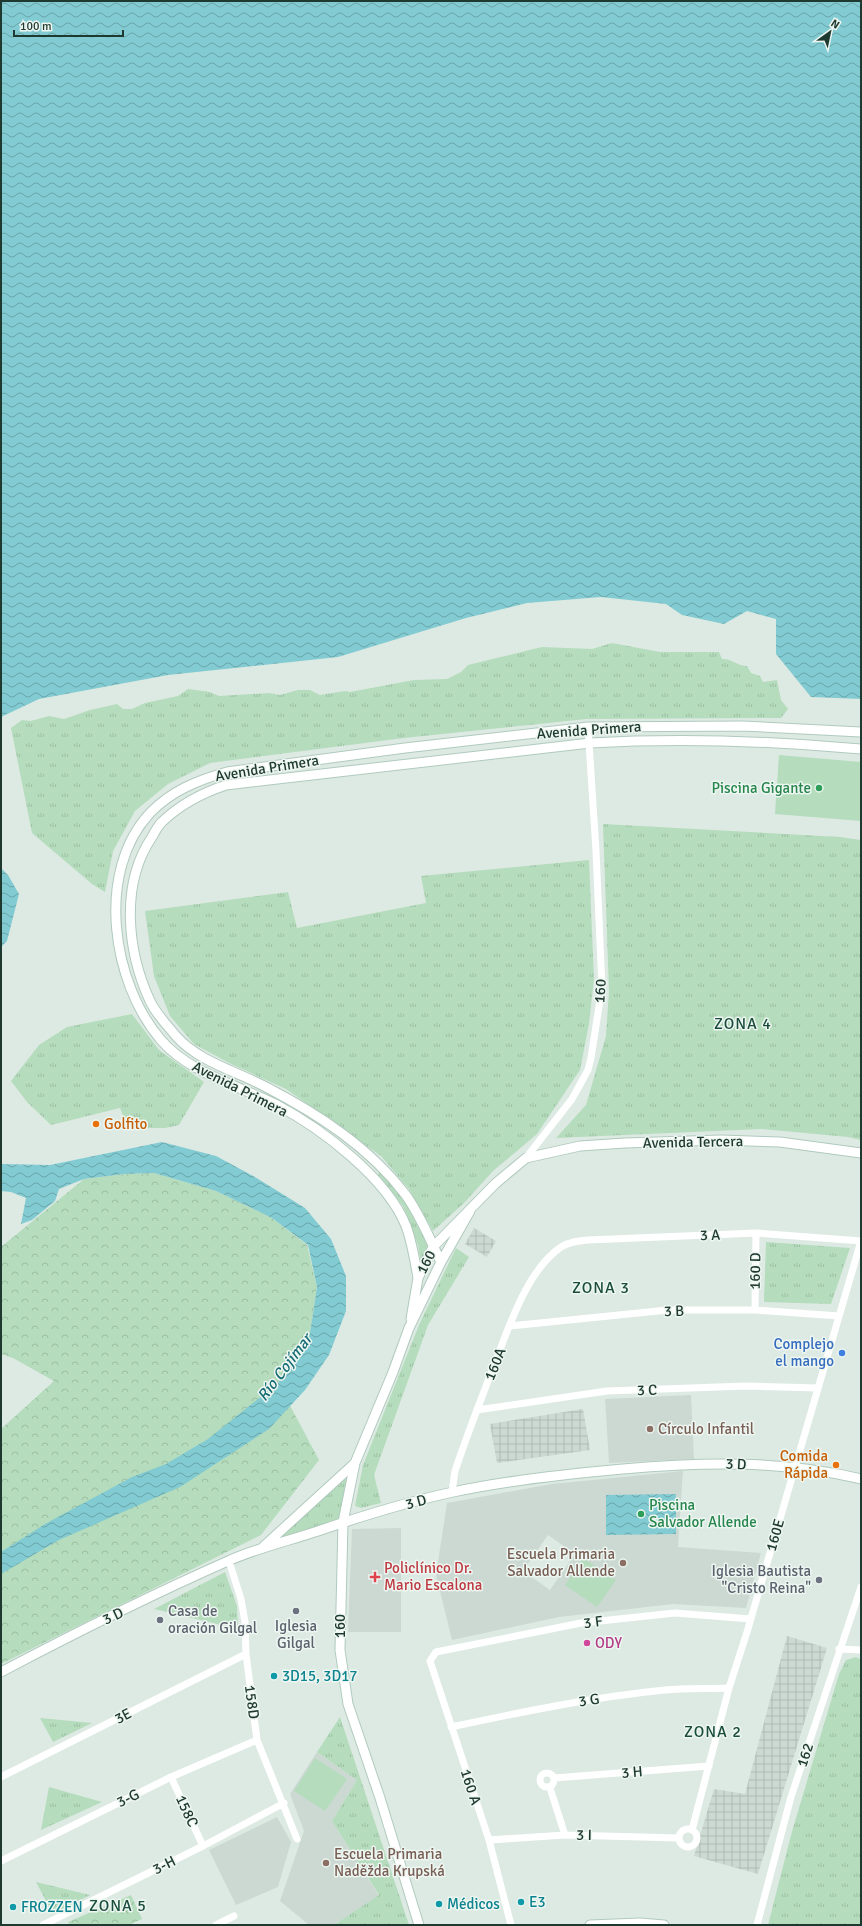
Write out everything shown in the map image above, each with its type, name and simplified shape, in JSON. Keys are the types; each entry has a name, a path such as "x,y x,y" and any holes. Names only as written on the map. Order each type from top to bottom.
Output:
{"street":[{"name":"Avenida Primera","path":"418,1278 406,1226 394,1204 377,1180 319,1132 277,1106 231,1086 191,1065 162,1042 144,1016 130,986 121,954 116,905 119,875 131,841 150,814 167,798 186,787 204,779 227,772 405,748 588,727 743,726 861,732"},
{"name":"160","path":"409,1328 418,1278 433,1246 470,1211 496,1183 526,1158 572,1099 588,1070 593,1050 602,987 588,727"},
{"name":"Avenida Primera","path":"441,1262 406,1196 379,1164 346,1136 307,1110 265,1086 217,1065 195,1052 177,1038 150,1001 137,959 130,905 132,886 138,861 162,822 184,803 201,794 231,784 408,762 590,743 627,741 798,743 861,749"},
{"path":"405,748 408,762"},
{"path":"227,772 231,784"},
{"path":"116,905 130,905"},
{"name":"Avenida Tercera","path":"526,1158 580,1146 721,1140 780,1142 861,1152"},
{"name":"160","path":"419,1925 382,1802 348,1704 340,1644 343,1522 355,1463 393,1372 409,1328 441,1262 470,1211"},
{"name":"3 A","path":"561,1248 571,1243 588,1240 756,1233 861,1241"},
{"name":"160 D","path":"755,1310 756,1233"},
{"name":"160E","path":"692,1830 729,1688 751,1619 861,1241"},
{"name":"160A","path":"452,1492 454,1471 510,1326 526,1289 547,1261 561,1248"},
{"path":"418,1278 425,1279 435,1276"},
{"name":"3 B","path":"510,1326 668,1310 755,1310 839,1316"},
{"name":"3 C","path":"477,1410 607,1391 746,1386 818,1388"},
{"path":"260,1549 355,1463"},
{"name":"3 D","path":"1,1672 64,1639 229,1561 260,1549 343,1522 452,1492 532,1479 677,1465 721,1463 820,1470 861,1479"},
{"name":"158D","path":"229,1561 241,1599 245,1622 246,1654 257,1740 297,1839"},
{"name":"162","path":"757,1925 791,1797 839,1649 861,1587"},
{"name":"3 F","path":"436,1652 581,1623 668,1614 751,1619"},
{"path":"839,1649 861,1650"},
{"name":"160 A","path":"436,1652 430,1661 489,1840 511,1925"},
{"name":"3E","path":"1,1777 246,1654"},
{"name":"3 G","path":"451,1728 549,1706 622,1695 667,1690 729,1688"},
{"name":"3-G","path":"1,1861 171,1777 257,1740"},
{"name":"3 H","path":"554,1778 709,1766"},
{"path":"548,1773 554,1778 554,1783 550,1788 541,1785 541,1776 548,1773"},
{"name":"158C","path":"171,1777 203,1846"},
{"path":"550,1788 565,1835"},
{"name":"3-H","path":"42,1925 203,1846 284,1804"},
{"path":"692,1830 697,1837 696,1843 692,1847 683,1846 679,1838 682,1832 692,1830"},
{"name":"3 I","path":"489,1840 565,1835 679,1838"},
{"path":"216,1925 234,1916"},
{"path":"590,1925 640,1923 664,1925"}],"shaded area":[{"path":"474,1228 496,1241 487,1257 465,1244"},
{"name":"Círculo Infantil","path":"691,1395 694,1459 609,1463 605,1399"},
{"path":"583,1409 590,1450 497,1463 490,1424"},
{"name":"Escuela Primaria Salvador Allende","path":"683,1471 678,1547 761,1553 746,1608 673,1604 559,1617 452,1640 436,1575 447,1503 552,1484","holes":["548,1535 575,1554 550,1590 523,1571"]},
{"name":"Policlínico Dr. Mario Escalona","path":"401,1528 401,1632 348,1632 352,1529"},
{"path":"787,1636 827,1648 758,1874 694,1856 714,1789 745,1794"},
{"name":"Escuela Primaria Naděžda Krupská","path":"317,1752 357,1780 332,1821 379,1896 334,1925 309,1925 280,1901 304,1831 290,1794"},
{"path":"277,1817 291,1842 278,1887 236,1905 209,1850"}],"green space":[{"path":"612,643 660,652 719,652 722,659 747,666 751,673 760,676 763,682 777,680 781,700 788,709 781,718 586,719 404,738 210,763 168,784 135,811 113,851 105,892 92,884 32,833 11,728 22,720 31,721 49,716 64,719 90,710 117,704 123,709 132,709 145,703 178,696 188,689 210,692 219,696 269,693 280,695 298,690 310,690 320,695 345,691 350,692 414,680 447,679 461,672 468,665 542,647 592,649"},
{"name":"Piscina Gigante","path":"779,755 861,762 861,821 775,814"},
{"path":"603,824 840,837 861,840 861,1140 848,1137 761,1129 556,1138 586,1105 606,1036 609,991"},
{"path":"589,860 594,979 589,1024 580,1070 537,1134 493,1171 464,1203 433,1231 409,1189 381,1156 286,1089 231,1064 194,1044 170,1016 154,976 145,911 288,892 297,928 426,903 421,876"},
{"path":"132,1014 159,1050 204,1082 179,1125 165,1128 128,1128 120,1108 51,1125 27,1102 11,1081 39,1045 67,1027"},
{"path":"381,1171 407,1205 428,1246 421,1264 418,1245 403,1206 378,1174"},
{"path":"154,1173 216,1191 272,1218 307,1245 317,1287 310,1333 278,1383 319,1460 261,1535 1,1664 1,1429 54,1381 13,1358 1,1354 1,1247 84,1179 124,1174"},
{"path":"766,1242 850,1248 831,1304 764,1302"},
{"path":"456,1248 469,1257 428,1325 374,1475 381,1503 361,1508 355,1506 363,1465 419,1325"},
{"path":"348,1477 338,1521 277,1539"},
{"path":"583,1558 616,1580 597,1607 565,1585"},
{"path":"225,1572 237,1606 238,1629 154,1609"},
{"path":"856,1657 861,1660 861,1925 768,1925 791,1835 839,1674 846,1660"},
{"path":"340,1717 409,1925 334,1925 379,1895 332,1821 357,1780 317,1752"},
{"path":"40,1718 92,1723 53,1742"},
{"path":"315,1758 347,1779 325,1811 294,1791"},
{"path":"49,1787 102,1802 41,1830"},
{"path":"36,1882 90,1895 53,1914"},
{"path":"131,1895 142,1919 129,1925 70,1925 68,1922"}],"water":[{"path":"1,1 861,1 861,699 811,697 776,654 776,619 747,611 724,624 682,615 666,604 601,597 527,603 466,618 338,657 168,675 39,699 1,717"},
{"path":"1,868 8,875 19,894 7,941 1,947"},
{"path":"162,1142 216,1156 255,1177 305,1208 331,1239 346,1276 346,1311 329,1355 305,1390 269,1429 180,1487 59,1540 1,1574 1,1552 45,1524 132,1477 166,1464 208,1439 278,1383 310,1333 317,1287 308,1245 272,1218 216,1191 154,1173 124,1174 84,1179 59,1189 55,1201 32,1220 21,1224 26,1198 11,1192 1,1191 1,1164 50,1165"},
{"name":"Piscina Salvador Allende","path":"676,1494 676,1534 606,1535 606,1495"}],"place":[{"name":"Piscina Gigante","path":"819,788"},
{"name":"Golfito","path":"96,1124"},
{"name":"Complejo el mango","path":"842,1353"},
{"name":"Círculo Infantil","path":"650,1429"},
{"name":"Comida Rápida","path":"836,1465"},
{"name":"Piscina Salvador Allende","path":"641,1514"},
{"name":"Escuela Primaria Salvador Allende","path":"623,1563"},
{"name":"Policlínico Dr. Mario Escalona","path":"375,1577"},
{"name":"Iglesia Bautista \"Cristo Reina\"","path":"819,1580"},
{"name":"Iglesia Gilgal","path":"296,1611"},
{"name":"Casa de oración Gilgal","path":"160,1620"},
{"name":"ODY","path":"587,1643"},
{"name":"3D15, 3D17","path":"274,1676"},
{"name":"Escuela Primaria Naděžda Krupská","path":"326,1863"},
{"name":"E3","path":"521,1902"},
{"name":"Médicos","path":"439,1904"},
{"name":"FROZZEN","path":"13,1907"}],"district":[{"name":"ZONA 4","path":"743,1023"},
{"name":"ZONA 3","path":"601,1287"},
{"name":"ZONA 2","path":"713,1731"},
{"name":"ZONA 5","path":"118,1905"}],"water label":[{"name":"Río Cojímar","path":"284,1367"}]}
